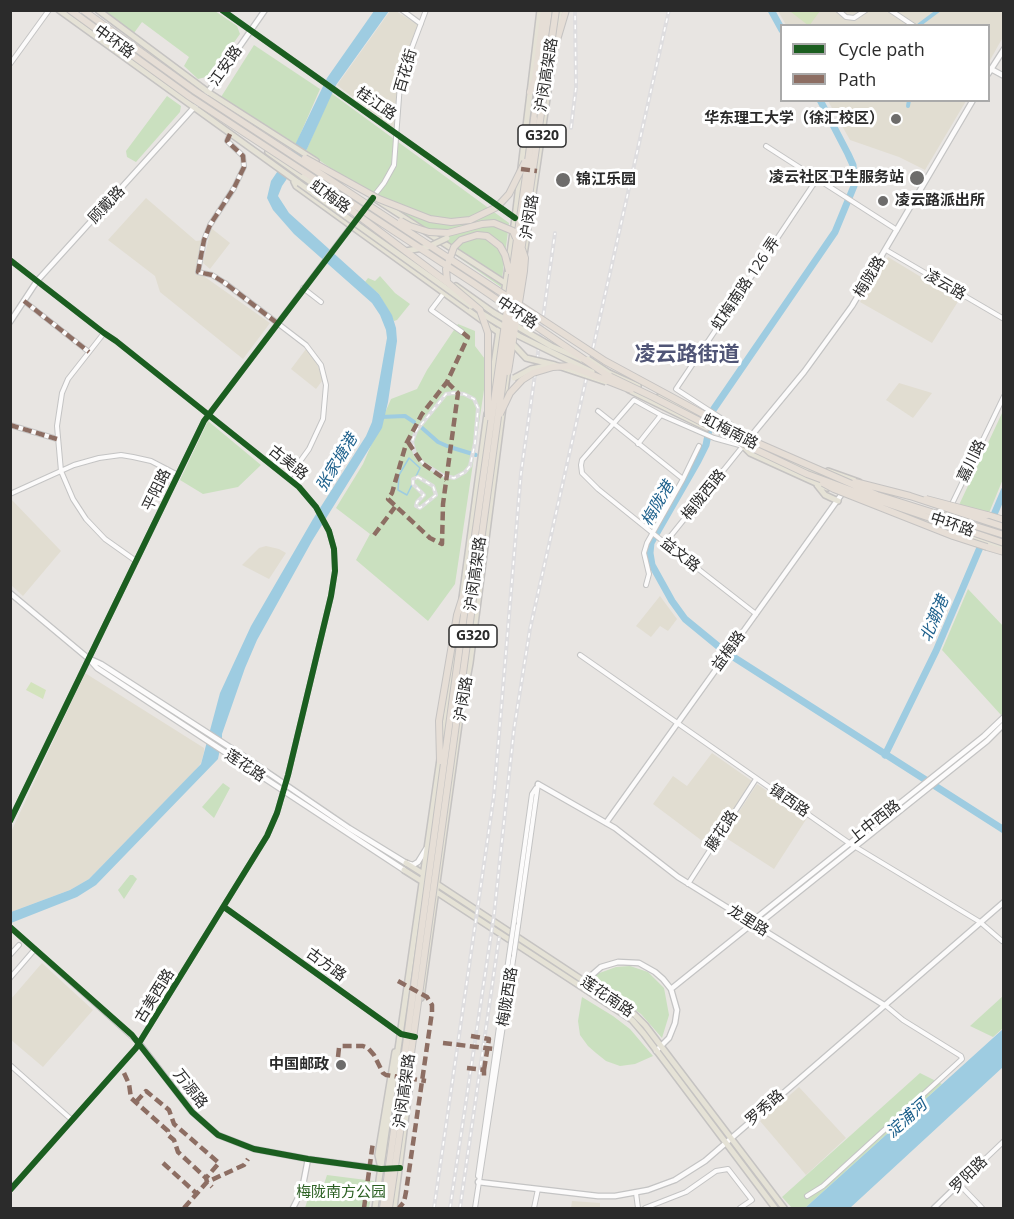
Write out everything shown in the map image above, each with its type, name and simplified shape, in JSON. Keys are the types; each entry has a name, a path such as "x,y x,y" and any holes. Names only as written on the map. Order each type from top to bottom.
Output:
{"highway":[{"name":"中环路","path":"70,10 190,97 281,159 473,283 607,375 807,474 1004,546"},
{"name":"中环路","path":"83,10 195,91 605,361 753,441 847,486 1003,532"},
{"path":"533,91 546,10"},
{"name":"沪闵高架路","path":"389,1209 492,438 546,10"},
{"name":"沪闵高架路","path":"383,1209 468,585 558,10"},
{"path":"557,40 566,10"},
{"path":"195,91 410,226 429,232 448,233 494,223 513,231 525,258 500,416"},
{"path":"330,174 379,199 422,216 450,222 470,220 488,213 504,201 517,180 528,155"},
{"path":"281,159 480,310 488,333 492,438"},
{"path":"447,280 446,268 454,247 461,240 477,235 488,237 500,246 506,255 511,277"},
{"path":"492,438 510,393 522,380 533,373 553,367 570,366 618,386 653,397"},
{"path":"807,474 852,497 953,536 1004,546"},
{"path":"847,486 877,486 910,496 1003,532"},
{"path":"910,496 957,506 1004,520"},
{"path":"440,761 439,721 457,615 468,585"}],"main road":[{"name":"虹梅路","path":"59,10 291,178 490,319 519,336"},
{"name":"虹梅路","path":"98,10 208,92 519,293"},
{"name":"江安路","path":"208,92 265,10"},
{"name":"沪闵路","path":"479,475 487,466 492,438 534,128 533,91 546,10"},
{"name":"沪闵路","path":"394,1209 415,1037 460,717 470,663 511,343 557,40 558,10"},
{"name":"沪闵路","path":"375,1209 381,1169 378,1155 397,1041 402,1034 528,111 545,23"},
{"path":"558,28 534,128 514,286 516,298 524,315 536,327 609,373"},
{"path":"1004,49 990,72 1004,76"},
{"path":"117,52 141,59 174,77 181,72"},
{"name":"虹梅路","path":"181,72 200,102 447,280 494,313 522,329"},
{"name":"顾戴路","path":"10,322 37,281 208,92"},
{"name":"梅陇路","path":"749,439 838,327 886,250 972,102"},
{"path":"528,111 533,121"},
{"name":"虹梅路","path":"291,178 296,186 499,332 511,343"},
{"path":"405,250 428,247 465,229"},
{"name":"虹梅南路","path":"522,329 551,346 781,452 880,502 942,525"},
{"path":"506,331 513,345 522,355 531,360 555,365 601,381 614,382"},
{"name":"虹梅南路","path":"519,336 614,382 714,435 847,486 934,513 948,513"},
{"path":"505,387 514,378 531,369 555,365"},
{"name":"虹梅南路","path":"749,439 787,460 847,486 868,501 915,518 974,535 989,543"},
{"name":"虹梅南路","path":"743,446 750,453 816,483 847,486 931,503 975,524 1003,532"},
{"path":"781,452 787,460"},
{"path":"779,460 788,471"},
{"path":"816,483 825,495 838,501"},
{"name":"益梅路","path":"606,822 847,486"},
{"path":"868,501 880,502"},
{"path":"942,509 952,503"},
{"path":"908,511 915,518"},
{"name":"莲花路","path":"10,593 106,674 404,870"},
{"name":"莲花路","path":"89,659 101,664 349,828 406,863"},
{"name":"上中西路","path":"748,926 756,926 854,846 1004,717"},
{"name":"上中西路","path":"671,988 849,843 938,779 987,741 1004,724"},
{"name":"龙里路","path":"538,784 606,822 672,873 748,926"},
{"path":"406,863 413,865 418,862 427,846"},
{"name":"莲花南路","path":"406,863 634,1014 728,1140 784,1209"},
{"name":"莲花南路","path":"404,870 632,1020 659,1049"},
{"name":"罗秀路","path":"478,1182 598,1196 636,1193 662,1186 687,1174 1004,902"},
{"name":"龙里路","path":"756,926 884,1005"},
{"path":"585,981 601,967 618,962 647,967 655,972 671,988 677,1010 669,1038 659,1049"},
{"name":"古方路","path":"402,1034 415,1037"},
{"name":"万源路","path":"139,1043 192,1112 218,1135 254,1149 308,1159 381,1169 400,1168"},
{"name":"莲花南路","path":"728,1140 775,1209"},
{"path":"293,1209 302,1190 308,1159"},
{"name":"罗阳路","path":"934,1209 959,1184"}],"street":[{"path":"10,64 49,10"},
{"name":"桂江路","path":"222,10 515,218"},
{"path":"402,10 421,24"},
{"name":"百花街","path":"396,133 400,84 426,10"},
{"path":"838,10 846,17 854,18 867,10"},
{"path":"890,10 911,24"},
{"name":"平阳路","path":"10,821 207,414 390,174 394,165 396,133"},
{"path":"230,134 227,141 243,156 244,167 207,232 198,272 212,275 225,283 306,345 317,357 326,385 325,409 319,429 309,449 288,478"},
{"path":"766,146 897,230"},
{"name":"虹梅南路 126 弄","path":"749,439 719,416 676,389 817,179"},
{"name":"凌云路","path":"886,250 1004,319"},
{"name":"古美路","path":"10,260 116,340 306,493 326,524 334,549 334,583 283,791"},
{"path":"303,288 321,302"},
{"path":"444,293 431,310 462,332"},
{"path":"24,301 89,352"},
{"path":"104,333 68,379 62,393 57,439 61,471 73,499 86,519 105,539 136,561"},
{"name":"嘉川路","path":"942,525 1004,396"},
{"path":"614,424 633,400 661,415 714,435"},
{"path":"598,411 683,479"},
{"path":"638,444 661,415"},
{"name":"益文路","path":"614,424 582,460 580,469 582,473 598,489 756,614"},
{"path":"10,425 57,439"},
{"path":"646,585 649,574 644,553 652,532 699,446"},
{"name":"梅陇西路","path":"665,543 743,446"},
{"path":"10,494 87,460 121,455 151,461 178,475"},
{"name":"镇西路","path":"580,655 849,843 980,922 1002,941"},
{"name":"藤花路","path":"688,884 756,778"},
{"path":"512,955 514,921 532,794 538,784"},
{"name":"梅陇西路","path":"475,1209 538,784"},
{"name":"古美西路","path":"10,1190 139,1043 267,836 283,791"},
{"name":"古方路","path":"224,907 402,1034"},
{"name":"万源路","path":"10,927 139,1043"},
{"path":"10,955 19,945"},
{"path":"10,978 35,949"},
{"name":"龙里路","path":"807,1196 823,1186 962,1059 961,1056 903,1020 884,1005"},
{"path":"10,1065 72,1120"},
{"name":"罗阳路","path":"959,1184 1004,1141"},
{"path":"645,1209 687,1192 716,1171 728,1169 752,1200 740,1209"},
{"path":"959,1184 982,1209"},
{"path":"534,1209 538,1189"},
{"path":"636,1193 638,1209"}],"shaded area":[{"path":"390,11 396,11 418,25 402,68 398,86 395,130 337,85"},
{"path":"778,11 1003,11 1003,37 990,60 990,24 785,24"},
{"name":"华东理工大学（徐汇校区）","path":"829,102 965,102 925,170 899,157 850,140"},
{"path":"146,198 196,241 204,240 198,272 270,323 243,359 160,292 155,276 108,240"},
{"path":"211,228 230,243 210,269 203,263"},
{"path":"888,257 959,300 932,343 860,302"},
{"path":"306,349 315,359 322,376 322,381 316,389 291,369"},
{"path":"899,383 932,393 913,418 886,400"},
{"path":"11,499 61,551 23,596 11,585"},
{"path":"266,546 286,553 269,579 242,565 259,548"},
{"path":"660,596 677,619 668,631 660,626 651,637 636,626"},
{"path":"85,673 204,748 201,763 89,879 70,890 11,912 11,832"},
{"path":"712,753 752,781 709,846 653,804 673,776 687,786"},
{"path":"757,784 807,818 774,869 723,836"},
{"path":"42,963 93,1010 43,1067 10,1039 11,999"},
{"path":"799,1087 846,1138 806,1175 760,1121"},
{"path":"572,1201 600,1203 600,1208 571,1208"}],"green space":[{"path":"792,10 820,11 810,24 806,24 791,12"},
{"path":"104,11 215,11 237,26 240,34 210,76 198,79 184,66 189,57 142,22 134,33"},
{"path":"254,45 320,89 296,144 221,97"},
{"path":"331,93 509,223 501,287 306,151"},
{"path":"167,96 181,106 180,112 136,162 127,157 126,151"},
{"path":"380,276 395,293 410,304 397,320 394,321 379,294 365,282 368,278 375,281"},
{"path":"458,324 475,331 475,346 488,363 455,584 428,621 356,560 370,534 336,508 363,464 391,399 417,389"},
{"path":"1003,411 1003,479 989,513 959,505"},
{"path":"208,421 261,465 238,487 203,494 180,480"},
{"path":"968,589 1003,626 1004,713 1001,715 942,650"},
{"path":"31,682 46,690 43,699 26,690"},
{"path":"223,783 230,788 214,818 202,807"},
{"path":"130,875 137,879 124,899 118,890"},
{"path":"630,966 648,972 664,988 669,1015 662,1038 641,1014 594,981 594,975 616,967"},
{"path":"1003,996 1003,1028 993,1037 970,1026"},
{"path":"582,997 630,1029 653,1056 635,1064 620,1066 606,1061 596,1053 580,1035 578,1021"},
{"path":"920,1073 942,1084 805,1208 792,1208 782,1197"},
{"name":"梅陇南方公园","path":"327,1175 374,1181 369,1208 305,1208 313,1182 324,1184"}],"water":[{"path":"374,11 389,11 336,85 307,149 282,186 278,196 289,213 379,294 392,315 397,341 382,428 312,541 257,640 222,734 218,759 96,885 77,897 11,923 11,912 70,890 89,879 201,764 220,693 251,626 313,519 366,436 372,422 387,338 380,315 372,303 294,234 273,210 267,198 271,181 294,147 327,78"},
{"name":"淀浦河","path":"1003,1029 1003,1067 850,1208 805,1208"}],"waterway":[{"name":"梅陇港","path":"771,10 780,26"},
{"path":"920,24 939,10"},
{"name":"梅陇港","path":"821,102 853,165 854,186 835,232 713,410 706,445 651,543 652,565 685,619 724,651 1004,830"},
{"path":"908,106 909,102"},
{"path":"381,417 405,416 414,422"},
{"path":"421,427 438,442 447,446"},
{"path":"453,448 476,455"},
{"path":"409,458 420,468 407,495 398,490 399,475 409,458"},
{"name":"北潮港","path":"885,755 936,651 1004,491"}],"railway":[{"path":"571,128 576,87 575,10"},
{"path":"450,1208 494,915 514,729 530,629 669,10"},
{"path":"434,1208 494,795 521,473 555,233"},
{"path":"454,393 464,394 474,399 478,408 475,443 470,466 454,478 442,475 424,464 415,454 412,442 416,431 446,394 454,393"},
{"path":"418,477 433,486 436,495 420,508 416,506 417,502 424,495 413,484 413,479 418,477"},
{"path":"460,1208 499,938"}],"marked path":[{"path":"230,134 227,141 243,156 244,167 234,188 210,225 204,240 198,272 212,275 225,283 277,323"},
{"path":"521,169 537,171"},
{"path":"24,301 89,352"},
{"path":"447,382 458,393 443,504 442,544 430,538 388,499 392,493 406,444 422,414 447,382 468,337 462,332"},
{"path":"10,425 57,439"},
{"path":"408,442 422,463 446,480"},
{"path":"374,535 395,507"},
{"path":"398,981 427,997 432,1005 406,1192 404,1202 399,1208"},
{"path":"471,1036 489,1039 484,1070"},
{"path":"443,1043 494,1049"},
{"path":"338,1057 341,1046 363,1046 374,1055 386,1075 426,1081"},
{"path":"467,1068 484,1070 484,1076"},
{"path":"124,1073 129,1084 131,1098 168,1131 178,1152 206,1178 212,1187"},
{"path":"136,1102 146,1091 169,1110 174,1124 219,1163 206,1178"},
{"path":"364,1208 373,1142"},
{"path":"184,1208 207,1182 244,1165 248,1159"},
{"path":"163,1163 197,1194"}],"cycle path":[{"path":"222,10 515,218"},
{"path":"10,821 204,421 373,198"},
{"path":"10,260 299,487 316,507 329,531 334,549 335,571 288,775 277,813 267,836 136,1048 10,1190"},
{"path":"224,907 401,1034 415,1037"},
{"path":"10,927 132,1035 192,1112 218,1135 254,1149 308,1159 381,1169 400,1168"}],"place":[{"name":"华东理工大学（徐汇校区）","path":"896,119"},
{"name":"凌云社区卫生服务站","path":"917,178"},
{"name":"锦江乐园","path":"563,180"},
{"name":"凌云路派出所","path":"883,201"},
{"name":"中国邮政","path":"341,1065"}],"district":[{"name":"凌云路街道","path":"687,355"}],"water label":[{"name":"张家塘港","path":"337,463"}]}
